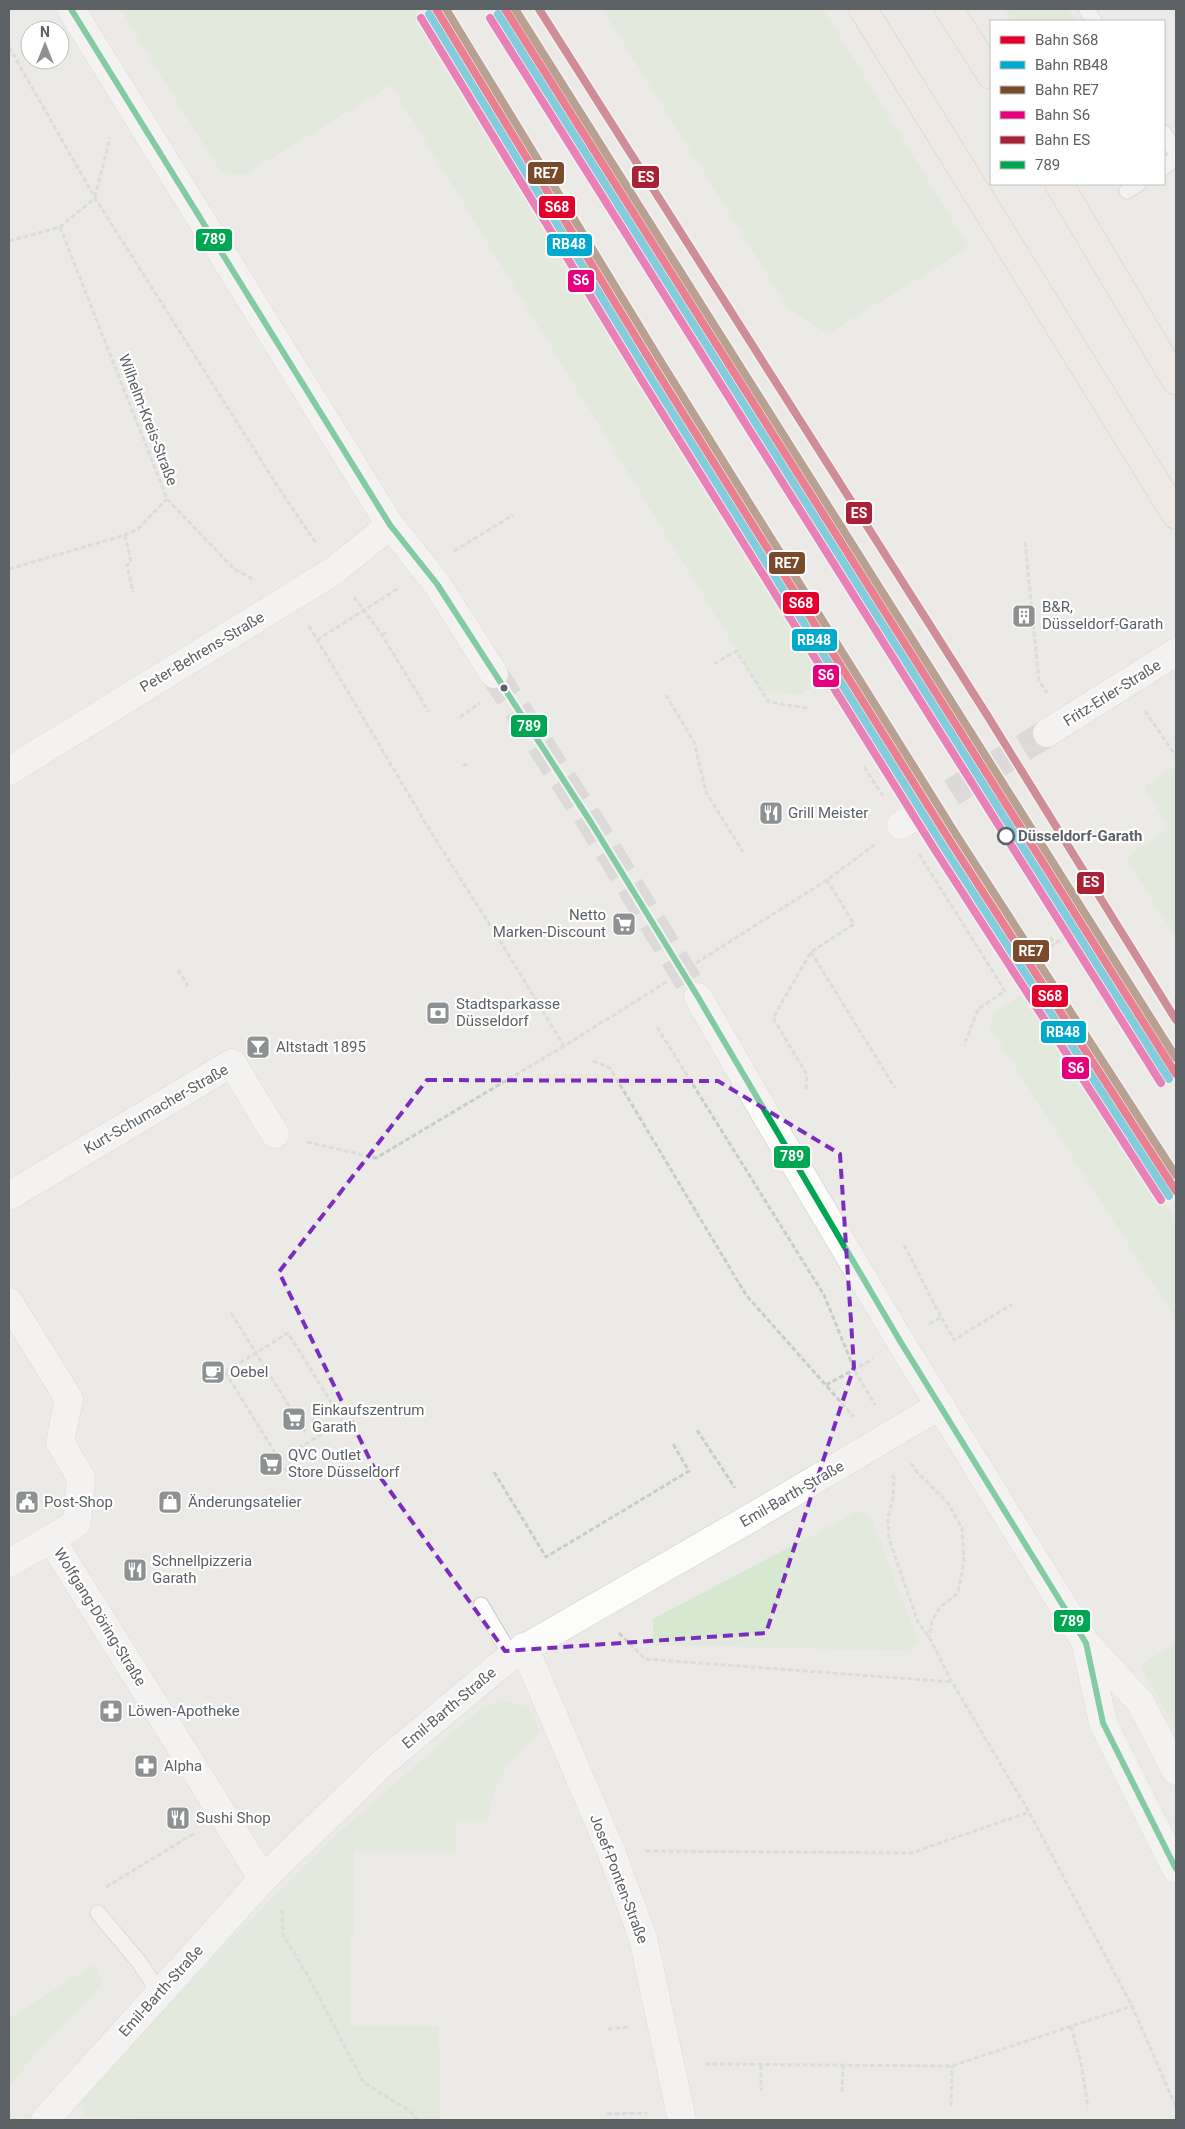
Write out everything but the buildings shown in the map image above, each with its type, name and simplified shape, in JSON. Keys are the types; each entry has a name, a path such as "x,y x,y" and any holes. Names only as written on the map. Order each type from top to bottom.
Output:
{"highway":[{"path":"863,9 1176,515"},
{"path":"949,9 990,73"},
{"path":"1060,185 1176,382"}],"street":[{"path":"71,9 390,525 437,584 494,674"},
{"name":"Peter-Behrens-Straße","path":"9,772 292,598 335,570 390,525"},
{"name":"Fritz-Erler-Straße","path":"1056,728 1176,652"},
{"path":"698,996 791,1159 900,1341 1086,1643 1140,1702 1176,1772"},
{"name":"Kurt-Schumacher-Straße","path":"9,1196 232,1063 275,1134"},
{"name":"Wolfgang-Döring-Straße","path":"9,1302 69,1399 60,1442 81,1478 76,1523 51,1539 263,1879"},
{"name":"Emil-Barth-Straße","path":"45,2120 263,1879 385,1761 518,1652 754,1516 941,1405"},
{"path":"9,1564 51,1539"},
{"path":"1086,1643 1103,1724 1176,1869"},
{"name":"Josef-Ponten-Straße","path":"518,1652 611,1851 643,1938 682,2120"}],"lane":[{"path":"1086,9 1093,20"},
{"path":"1165,135 1176,153"},
{"path":"1165,166 1176,158"},
{"path":"481,1605 518,1652"},
{"path":"98,1913 139,1962 159,1992"}],"path":[{"path":"9,46 95,198 278,487"},
{"path":"9,241 60,227 95,198 121,91"},
{"name":"Wilhelm-Kreis-Straße","path":"60,227 166,499 234,569 292,598"},
{"path":"9,568 125,535 138,529 166,499"},
{"path":"125,535 131,564 127,565 133,592"},
{"path":"1025,542 1039,681 1056,728"},
{"path":"292,598 436,841 564,1046"},
{"path":"317,640 364,611 382,635 429,712"},
{"path":"382,635 388,632"},
{"path":"714,664 736,651 769,702 808,708"},
{"path":"1127,683 1176,756"},
{"path":"666,695 694,742 706,792 743,852"},
{"path":"463,766 468,763"},
{"path":"693,965 827,880 909,820 1005,991 978,1009 964,1046"},
{"path":"806,1089 808,1076 773,1018 811,952 854,924 827,880"},
{"path":"1037,956 1076,930"},
{"path":"1050,937 1055,944"},
{"path":"811,952 895,1088"},
{"path":"178,970 188,986"},
{"path":"275,1134 376,1158 564,1046 676,975"},
{"path":"657,1027 824,1295 884,1439 894,1478 893,1498 888,1517 889,1539 918,1622 1029,1812 1132,2006 1176,2107"},
{"path":"593,1061 610,1068 746,1295 826,1385 884,1439 948,1503 962,1528 964,1560 958,1593 940,1607 932,1622 929,1638"},
{"path":"904,1245 954,1340 1012,1304"},
{"path":"231,1313 306,1433"},
{"path":"927,1325 941,1317"},
{"path":"287,1472 225,1372 288,1333 349,1431"},
{"path":"826,1385 855,1371 880,1354"},
{"path":"260,1472 343,1421"},
{"path":"697,1430 754,1516"},
{"path":"494,1472 546,1557 689,1471 673,1444"},
{"path":"645,1659 952,1682"},
{"path":"611,1851 911,1853 1029,1812"},
{"path":"102,1890 223,1815"},
{"path":"263,1879 282,1908 283,1935 308,1976 364,2083 410,2111 417,2120"},
{"path":"669,2064 952,2066 1132,2006"},
{"path":"1071,2026 1082,2063 1088,2108"},
{"path":"761,2065 761,2091"},
{"path":"842,2066 842,2092"},
{"path":"951,2106 952,2066"}],"highlighted area":[{"path":"427,1080 718,1081 840,1154 854,1367 766,1633 505,1651 375,1470 279,1272"}],"green space":[{"path":"120,9 416,9 650,391 828,676 799,695 761,690 391,85 244,175 220,171"},
{"path":"602,9 823,9 969,247 828,334 789,309"},
{"path":"1004,9 1068,9 1075,20 1011,20"},
{"path":"1176,766 1176,938 1126,858 1169,829 1144,786"},
{"path":"1029,991 1176,1221 1176,1319 989,1026 996,1011"},
{"path":"858,1511 870,1516 919,1643 911,1651 653,1645 653,1619"},
{"path":"1176,1643 1176,1730 1140,1665"},
{"path":"502,1700 527,1706 540,1731 512,1761 499,1781 490,1805 488,1821 456,1821 456,1851 354,1851 353,1938 350,1938 350,2026 439,2026 440,2120 158,2120 86,2116 79,2096 211,1959 341,1831 480,1709"},
{"path":"94,1965 103,1983 29,2061 9,2088 9,2018"}],"tunnel":[{"path":"494,674 592,824 698,997"},
{"path":"916,815 1047,733"}],"rail line":[{"name":"S68","path":"436,9 656,370 950,841 1176,1191"},
{"name":"RE7","path":"446,9 663,365 957,836 1176,1175"},
{"name":"S68","path":"505,9 1176,1074"},
{"name":"RE7","path":"515,9 1176,1058"},
{"name":"ES","path":"539,9 987,715 1176,1020"},
{"name":"RB48","path":"429,14 649,375 943,846 1169,1196"},
{"name":"RB48","path":"498,14 1169,1079"},
{"name":"S6","path":"421,18 641,379 935,850 1161,1200"},
{"name":"S6","path":"490,18 1161,1083"}],"transit line":[{"name":"789","path":"71,9 390,525 437,584 592,824 698,997 900,1341 1086,1643 1103,1723 1176,1869"}],"place":[{"name":"B&R, Düsseldorf-Garath","path":"1024,616"},
{"name":"Grill Meister","path":"771,813"},
{"name":"Düsseldorf-Garath","path":"1006,836"},
{"name":"Netto Marken-Discount","path":"624,924"},
{"name":"Stadtsparkasse Düsseldorf","path":"438,1013"},
{"name":"Altstadt 1895","path":"258,1047"},
{"name":"Oebel","path":"213,1372"},
{"name":"Einkaufszentrum Garath","path":"294,1419"},
{"name":"QVC Outlet Store Düsseldorf","path":"271,1464"},
{"name":"Post-Shop","path":"27,1502"},
{"name":"Änderungsatelier","path":"170,1502"},
{"name":"Schnellpizzeria Garath","path":"135,1570"},
{"name":"Löwen-Apotheke","path":"111,1711"},
{"name":"Alpha","path":"146,1766"},
{"name":"Sushi Shop","path":"178,1818"}]}
